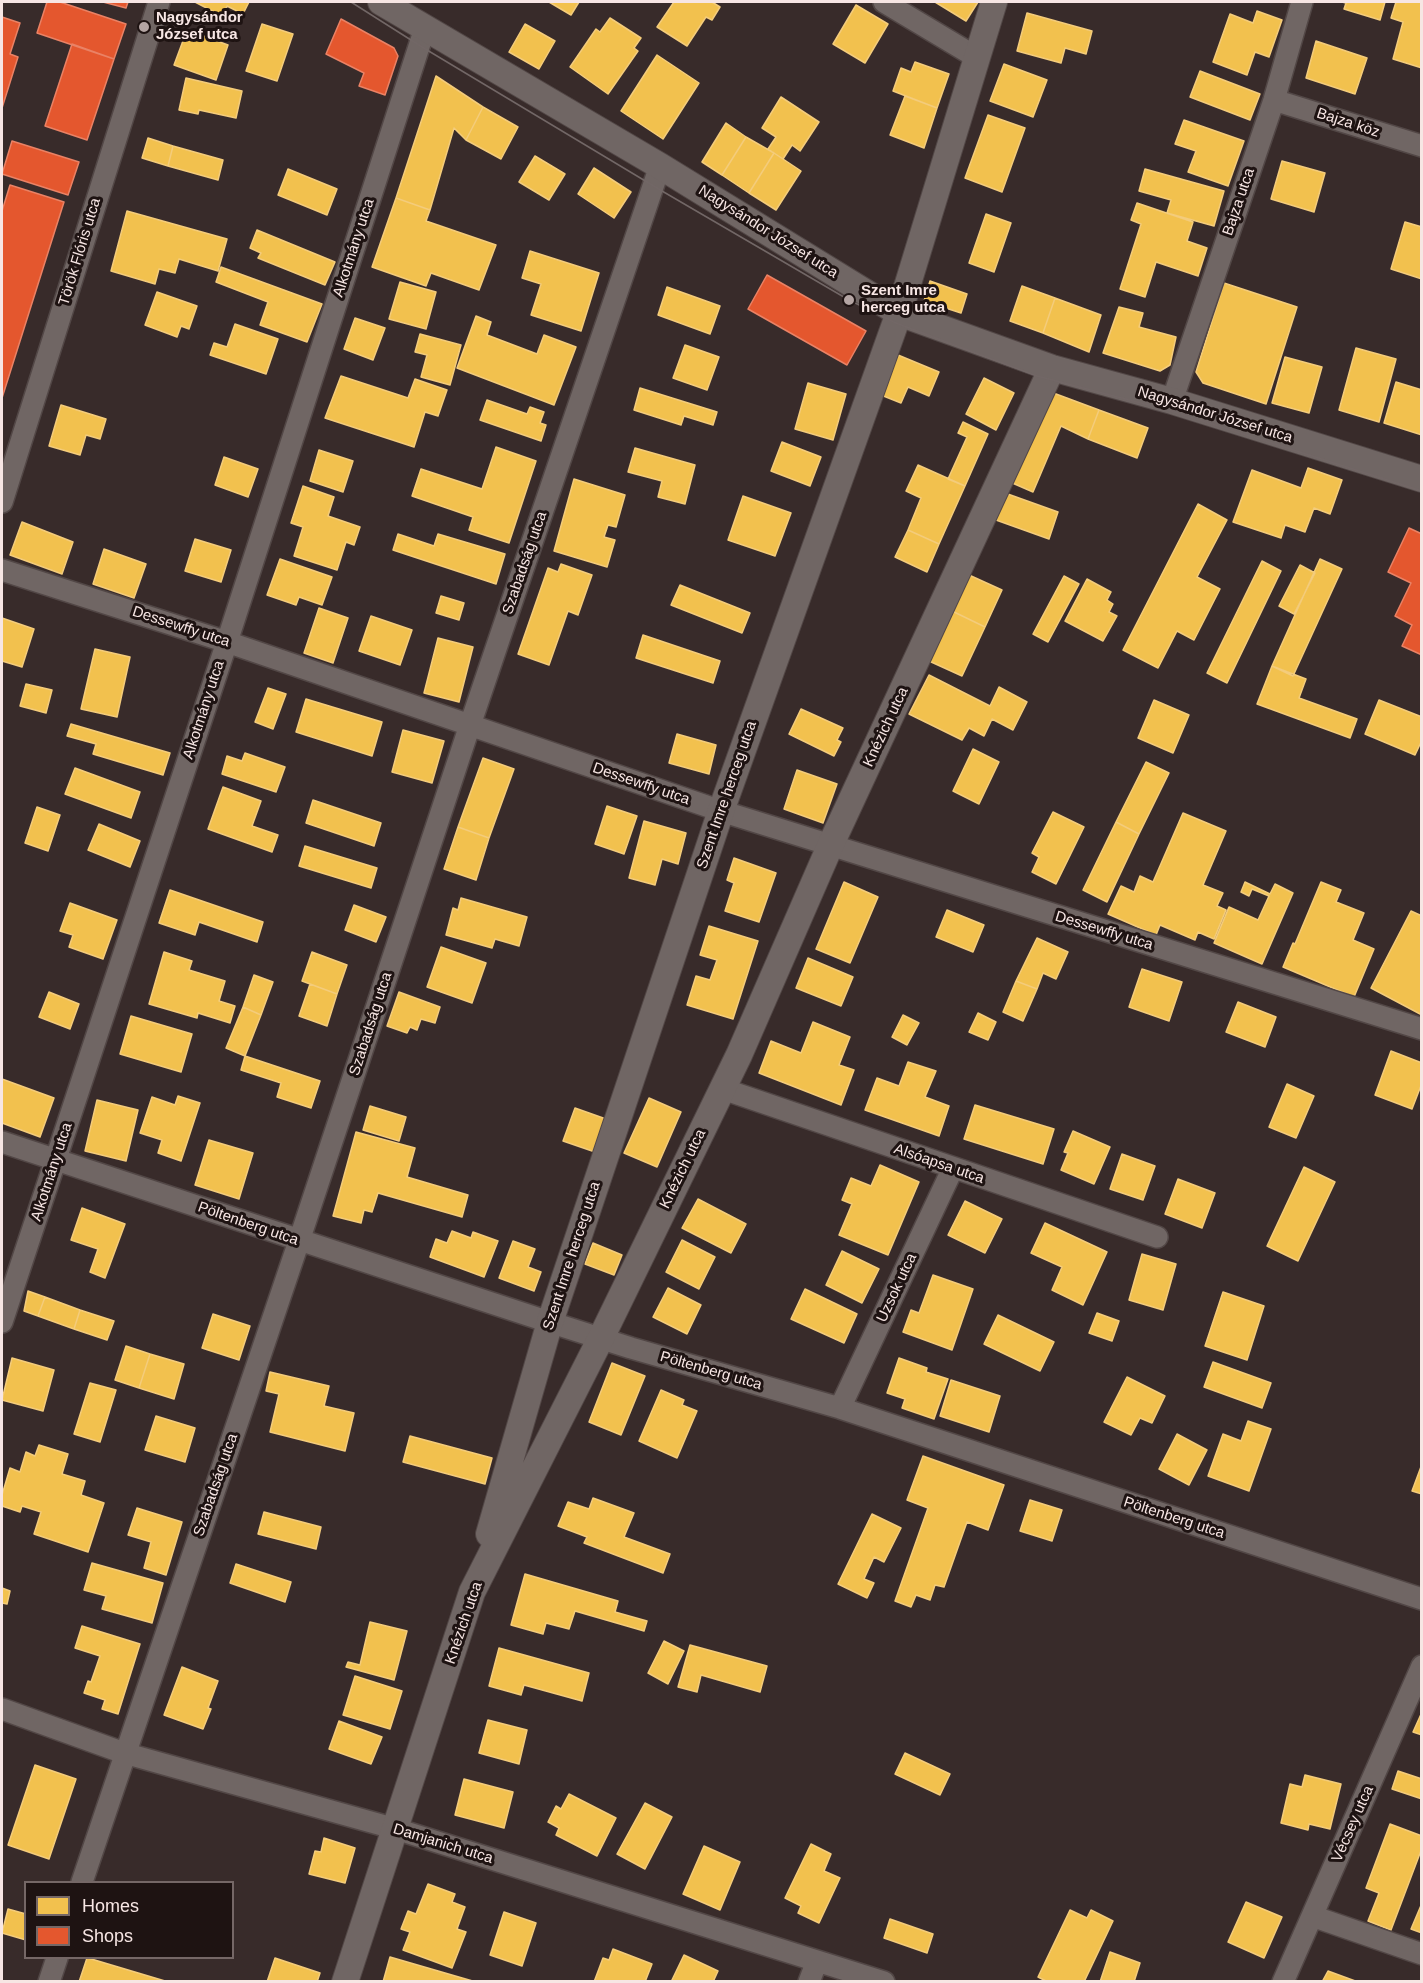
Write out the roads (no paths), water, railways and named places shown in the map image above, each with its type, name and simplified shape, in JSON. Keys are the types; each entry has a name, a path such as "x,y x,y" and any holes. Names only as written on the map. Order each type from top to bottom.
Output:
{"street":[{"name":"Török Flóris utca","path":"2,502 159,2"},
{"name":"Nagysándor József utca","path":"381,2 660,166 899,313 1052,368 1172,401 1422,479"},
{"path":"884,2 976,57"},
{"name":"Szent Imre herceg utca","path":"472,1592 550,1322 721,811 899,313 994,2"},
{"name":"Bajza utca","path":"1172,401 1274,100 1302,2"},
{"name":"Alkotmány utca","path":"2,1322 227,642 425,28"},
{"name":"Bajza köz","path":"1274,100 1422,146"},
{"name":"Szabadság utca","path":"82,1881 660,166"},
{"name":"Knézich utca","path":"345,1982 472,1592 601,1338 723,1089 831,844 1052,368"},
{"name":"Dessewffy utca","path":"2,570 227,642 721,811 1422,1029"},
{"name":"Alsóapsa utca","path":"723,1089 1157,1237"},
{"name":"Pöltenberg utca","path":"2,1142 550,1322 840,1408 1422,1599"},
{"name":"Uzsok utca","path":"840,1408 953,1168"},
{"name":"Vécsey utca","path":"1282,1982 1422,1666"},
{"name":"Damjanich utca","path":"2,1708 124,1753 396,1829 885,1982"},
{"path":"1312,1916 1422,1954"},
{"path":"49,1982 57,1959"},
{"path":"810,1982 817,1961"}],"tram line":[{"path":"351,2 662,191 849,300 896,323 1037,376 1168,410 1422,491"}],"place":[{"name":"Nagysándor József utca","path":"144,27"},
{"name":"Szent Imre herceg utca","path":"849,300"}]}
